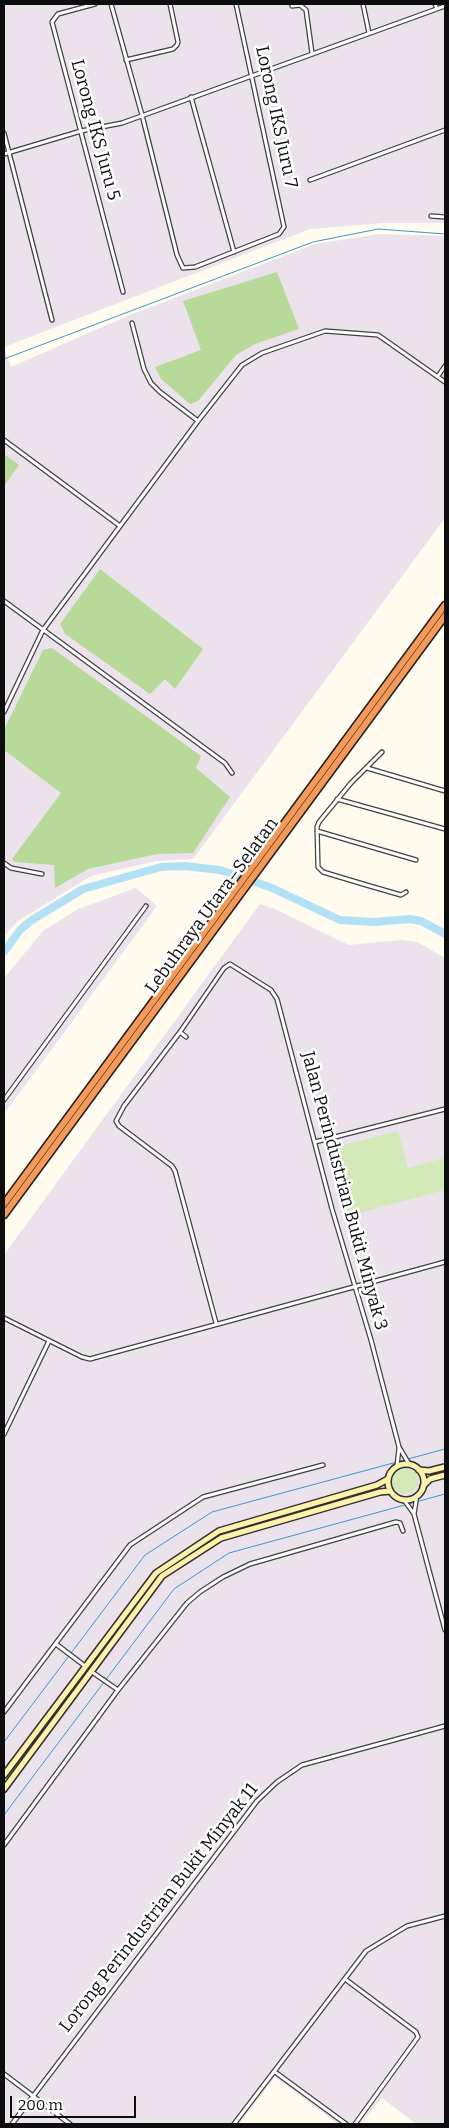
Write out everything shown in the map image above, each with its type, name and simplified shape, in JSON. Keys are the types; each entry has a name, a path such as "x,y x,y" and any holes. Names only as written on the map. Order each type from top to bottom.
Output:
{"highway":[{"name":"Lebuhraya Utara–Selatan","path":"4,1216 246,886 253,870 445,605"},
{"name":"Lebuhraya Utara–Selatan","path":"4,1204 238,885 253,870 445,616"}],"main road":[{"path":"419,1470 424,1480 416,1500 406,1503 390,1491 388,1479 397,1463 407,1461 419,1470 429,1472 445,1467"},
{"path":"423,1486 430,1479 445,1475"},
{"path":"4,1775 84,1665 156,1573 219,1531 376,1485 388,1479"},
{"path":"4,1789 94,1674 162,1576 221,1538 380,1492 390,1491"}],"street":[{"name":"Lorong IKS Juru 5","path":"95,4 58,14 52,22 123,292"},
{"path":"111,4 180,264 183,268 195,267 234,252 191,97"},
{"path":"126,60 173,49 177,45 170,4"},
{"name":"Lorong IKS Juru 7","path":"234,252 279,234 284,230 285,224 236,4"},
{"path":"363,4 369,33"},
{"path":"435,4 437,9"},
{"path":"292,6 300,5 306,10 312,53"},
{"path":"4,154 81,130 122,123 445,6"},
{"path":"310,180 445,130"},
{"path":"4,133 52,320"},
{"path":"431,216 445,217"},
{"path":"132,323 144,369 151,383 198,421"},
{"path":"4,712 43,630 198,421 242,365 262,353 325,331 378,335 445,382"},
{"path":"438,376 445,366"},
{"path":"4,440 120,526"},
{"path":"4,601 225,763 232,773"},
{"path":"382,752 337,799 319,822 317,831 318,867 320,871 401,895 406,892"},
{"path":"367,768 445,791"},
{"path":"337,799 445,829"},
{"path":"317,831 416,860"},
{"path":"4,863 11,868 42,874"},
{"path":"4,1100 146,906"},
{"name":"Jalan Perindustrian Bukit Minyak 3","path":"180,1032 224,968 230,964 276,996 399,1447"},
{"path":"186,1037 180,1032 124,1106 116,1121 119,1126 172,1166 174,1170 216,1323"},
{"path":"315,1142 445,1109"},
{"path":"4,1318 82,1357 90,1359 216,1323 445,1262"},
{"path":"4,1434 49,1341"},
{"path":"399,1447 407,1461"},
{"path":"397,1463 399,1447"},
{"path":"4,1712 58,1645 130,1545 203,1497 323,1466"},
{"path":"414,1514 416,1500"},
{"path":"406,1503 414,1514 445,1630"},
{"path":"4,1845 118,1690 187,1603 222,1577 250,1564 396,1522 400,1523 403,1531"},
{"path":"58,1645 84,1665"},
{"path":"94,1674 118,1690"},
{"name":"Lorong Perindustrian Bukit Minyak 11","path":"12,2124 257,1801 277,1782 302,1765 445,1726"},
{"path":"234,2124 366,1951 407,1926 445,1916"},
{"path":"345,1979 416,2032 418,2037 356,2124"},
{"path":"274,2072 346,2124"},
{"path":"4,2074 70,2124"}],"shaded area":[{"path":"4,4 445,4 445,223 383,223 310,229 4,347"},
{"path":"379,234 445,236 445,518 193,859 156,861 91,876 18,921 4,936 4,347 11,367 125,317 315,244"},
{"path":"136,888 157,906 4,1114 4,978 43,931 78,909"},
{"path":"260,904 275,909 349,945 401,940 417,942 445,958 445,2123 416,2124 382,2098 361,2124 338,2124 275,2077 239,2124 4,2124 4,1255"}],"green space":[{"path":"277,272 299,329 255,344 236,355 198,401 190,404 161,379 155,367 201,350 183,301"},
{"path":"4,454 19,465 4,486"},
{"path":"100,569 203,649 175,689 165,679 150,694 65,634 60,624"},
{"path":"52,648 201,756 196,768 230,797 193,853 157,854 88,869 55,888 54,865 15,862 12,859 61,793 4,750 4,730 43,650"},
{"path":"398,1131 408,1168 445,1158 445,1190 344,1217 329,1162 335,1147"},
{"path":"405,1468 414,1472 418,1481 414,1490 405,1494 396,1490 392,1481 396,1472"}],"waterway":[{"path":"4,359 313,242 378,229 445,234"},
{"path":"4,952 20,930 32,920 83,889 161,867 184,866 220,870 233,874 272,888 340,920 374,922 410,919 421,921 445,934"},
{"path":"4,1742 145,1555 212,1512 445,1449"},
{"path":"4,1815 174,1589 229,1553 445,1494"}]}
